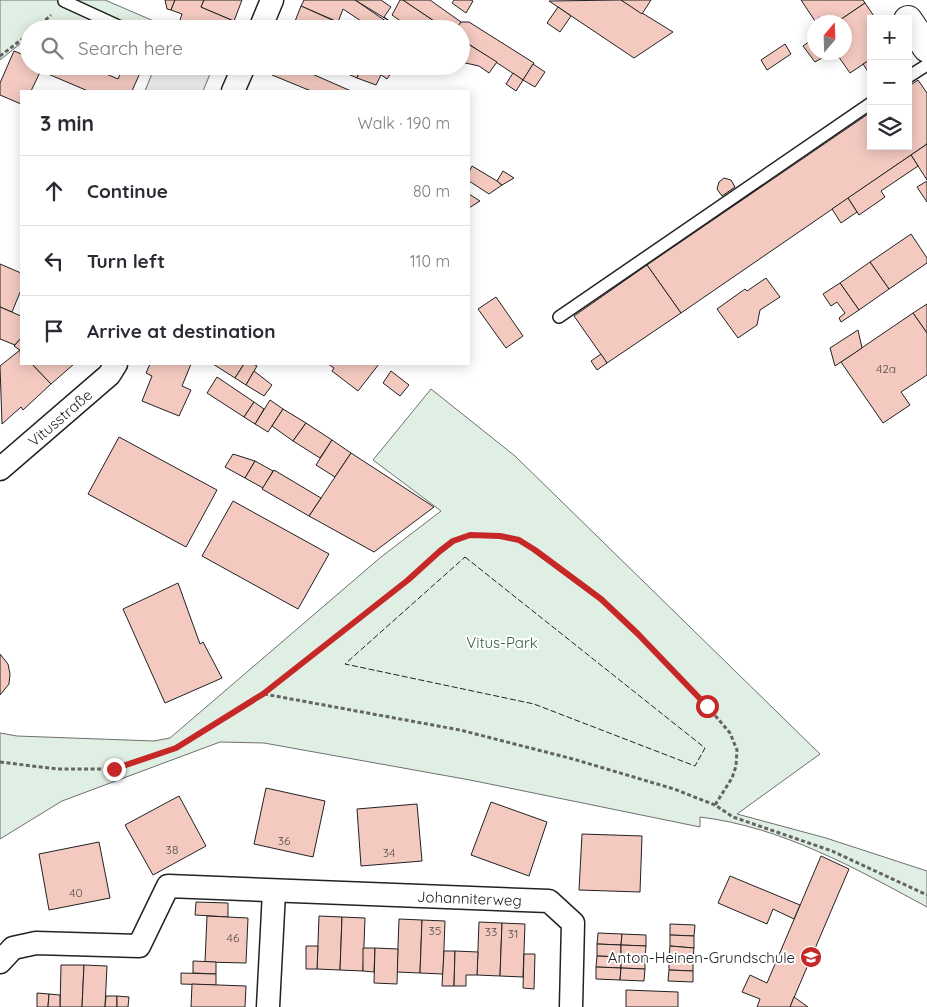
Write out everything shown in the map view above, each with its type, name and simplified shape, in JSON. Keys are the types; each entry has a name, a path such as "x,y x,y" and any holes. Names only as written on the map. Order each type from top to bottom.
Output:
{"main road":[{"path":"895,0 905,15"},
{"path":"912,25 927,48"}],"street":[{"path":"264,20 272,0"},
{"path":"234,90 240,75"},
{"name":"Vitusstraße","path":"0,470 109,375 115,365"},
{"name":"Johanniterweg","path":"0,962 13,948 36,943 139,946 168,886 274,892 549,901 572,922 571,1007"},
{"path":"268,1007 274,892"}],"lane":[{"path":"64,1 105,20"},
{"path":"912,74 927,64"},
{"path":"559,317 868,105"}],"path":[{"path":"0,56 20,41"},
{"path":"0,762 57,769 114,769 176,748 263,694 408,580 453,541 470,535 483,535 519,540 601,599 638,634 707,706 730,733 737,750 736,766 732,778 715,805"},
{"path":"263,694 460,730 573,759 674,789 715,805 732,817 832,852 927,895"}],"green space":[{"path":"0,0 105,0 151,20 20,20 20,44 0,60"},
{"name":"Vitus-Park","path":"431,389 515,456 820,754 737,814 826,838 927,871 927,907 817,851 760,830 730,822 700,817 700,827 470,780 264,743 220,742 62,801 0,839 0,733 17,736 154,741 170,738 381,557 441,511 373,460"}],"shaded area":[{"path":"151,75 210,75 203,90 145,90"}],"building":[{"path":"165,0 175,0 171,10 167,9"},
{"path":"175,0 204,0 201,7 232,20 180,20 182,14 171,10"},
{"path":"204,0 242,0 234,20 201,7"},
{"path":"304,0 355,0 384,20 360,20 343,9 339,20 333,20 301,6"},
{"path":"355,0 381,0 391,7 384,17 388,20"},
{"path":"400,0 403,0 433,20 399,20 392,15"},
{"path":"403,0 430,0 458,20 433,20"},
{"path":"454,0 473,1 466,13 452,3"},
{"path":"621,0 673,32 634,58 549,1"},
{"path":"621,0 651,0 642,14"},
{"path":"801,0 863,0 865,3 847,15 811,15"},
{"path":"865,3 873,15 867,15 867,62 850,73 841,60 852,60 852,15 847,15"},
{"path":"301,6 332,20 296,20"},
{"path":"558,7 571,16 560,32 547,23"},
{"path":"470,23 534,63 523,80 470,45"},
{"path":"807,43 807,51 803,46"},
{"path":"785,44 791,54 767,70 761,60"},
{"path":"470,45 497,62 489,73 479,66 470,64"},
{"path":"14,51 20,53 20,75 39,75 31,90 20,90 20,104 0,95 0,83"},
{"path":"867,62 867,70 863,64"},
{"path":"533,64 545,72 535,87 523,80"},
{"path":"513,73 523,80 516,91 506,84"},
{"path":"50,75 109,75 118,79 120,75 139,75 132,90 86,90"},
{"path":"272,75 315,75 349,90 309,90"},
{"path":"358,75 381,75 376,85 357,78"},
{"path":"381,75 390,75 387,79"},
{"path":"918,80 927,93 927,144 681,313 647,265 867,115 867,150 912,150 912,84"},
{"path":"927,144 927,180 911,155"},
{"path":"911,155 918,166 881,191 885,197 859,215 848,198"},
{"path":"472,166 502,185 489,194 470,182"},
{"path":"503,171 514,178 502,185 497,181"},
{"path":"724,178 731,180 735,187 722,196 717,189 719,182"},
{"path":"927,181 927,202 917,187"},
{"path":"470,195 480,201 470,207"},
{"path":"848,198 857,212 841,223 832,209"},
{"path":"911,234 927,258 927,263 889,289 870,262"},
{"path":"870,262 889,289 859,310 840,283"},
{"path":"0,264 20,273 20,292 12,312 0,307"},
{"path":"647,265 681,313 607,363 574,316"},
{"path":"766,278 780,297 760,310 757,325 738,338 717,309 745,289 747,291"},
{"path":"840,283 859,310 841,322 839,318 845,313 837,302 831,306 823,294"},
{"path":"496,297 523,336 506,348 478,309"},
{"path":"927,304 927,333 913,313"},
{"path":"0,307 20,316 20,339 15,345 0,339"},
{"path":"913,313 927,333 927,375 901,392 910,405 883,423 841,362"},
{"path":"858,330 862,348 835,366 830,348"},
{"path":"20,339 20,350 14,346"},
{"path":"20,350 20,365 33,365 51,384 23,410 21,407 2,424 0,366"},
{"path":"601,354 607,363 597,370 591,361"},
{"path":"33,365 73,365 51,384"},
{"path":"150,365 191,365 182,386 191,390 179,416 142,401 152,376 146,373"},
{"path":"215,365 243,365 235,378"},
{"path":"243,365 257,366 246,385 235,378"},
{"path":"330,365 378,365 358,391 332,371 334,368"},
{"path":"254,371 272,385 264,396 246,385"},
{"path":"391,371 409,385 400,396 383,383"},
{"path":"217,377 254,402 244,417 207,393"},
{"path":"270,400 283,409 268,432 255,424"},
{"path":"254,402 264,409 255,424 244,417"},
{"path":"283,409 306,423 293,441 272,426"},
{"path":"306,423 332,440 320,458 293,441"},
{"path":"119,437 217,490 186,547 88,494"},
{"path":"332,440 351,453 335,477 316,465"},
{"path":"351,453 434,507 374,552 309,516"},
{"path":"233,454 255,461 245,478 225,467"},
{"path":"255,461 273,471 263,488 245,478"},
{"path":"274,470 321,498 309,516 262,489"},
{"path":"233,501 329,554 298,609 202,556"},
{"path":"178,583 200,644 203,642 222,678 165,703 123,609"},
{"path":"0,654 8,664 10,674 9,684 0,695"},
{"path":"266,788 325,801 313,857 254,844"},
{"path":"179,796 206,846 153,875 125,825"},
{"path":"491,802 547,822 529,876 471,855"},
{"path":"417,804 422,861 361,866 357,809"},
{"path":"582,834 642,836 640,892 579,890"},
{"path":"99,842 110,898 49,910 39,854"},
{"path":"821,856 849,869 790,1007 757,1007 760,999 742,992 750,975 767,983"},
{"path":"730,876 800,905 794,919 773,909 767,924 718,903"},
{"path":"196,902 228,903 228,917 195,915"},
{"path":"207,916 248,918 246,963 205,962"},
{"path":"319,916 342,917 340,970 317,969"},
{"path":"342,917 365,918 363,971 340,970"},
{"path":"399,919 422,920 420,973 397,972"},
{"path":"422,920 445,921 443,974 420,973"},
{"path":"479,922 502,923 500,976 477,975"},
{"path":"502,923 525,924 523,977 500,976"},
{"path":"670,924 695,925 694,936 670,935"},
{"path":"598,933 622,934 621,945 597,944"},
{"path":"622,934 646,935 646,946 621,945"},
{"path":"670,935 694,936 694,948 670,946"},
{"path":"597,944 621,945 621,957 597,956"},
{"path":"621,945 646,946 645,958 621,957"},
{"path":"306,946 318,946 317,969 306,969"},
{"path":"670,946 694,948 693,959 669,958"},
{"path":"363,948 375,948 374,972 363,971"},
{"path":"375,948 398,949 397,984 374,983"},
{"path":"444,951 455,951 454,986 442,986"},
{"path":"455,951 478,952 477,975 466,975 466,986 454,986"},
{"path":"524,954 535,954 534,989 523,988"},
{"path":"597,956 621,957 621,968 596,967"},
{"path":"621,957 645,958 645,969 621,968"},
{"path":"669,958 693,959 693,971 669,970"},
{"path":"193,961 216,962 216,974 193,973"},
{"path":"61,965 84,965 82,1007 60,1007"},
{"path":"84,965 107,966 105,1007 82,1007"},
{"path":"596,967 621,968 620,980 596,979"},
{"path":"621,968 645,969 644,981 620,980"},
{"path":"669,970 693,971 693,982 668,981"},
{"path":"181,973 216,974 216,985 181,984"},
{"path":"192,984 246,986 245,1007 191,1007"},
{"path":"626,990 678,992 678,1007 626,1007"},
{"path":"37,993 49,994 48,1007 37,1007"},
{"path":"49,994 60,995 60,1007 48,1007"},
{"path":"106,996 117,996 117,1007 105,1007"},
{"path":"117,996 129,997 128,1007 117,1007"},
{"path":"794,997 808,1007 790,1007"}],"fence":[{"path":"465,557 705,748 695,766 534,704 345,664 465,557"}],"place":[{"name":"Anton-Heinen-Grundschule","path":"811,957"}],"route":[{"path":"114,769 176,748 263,694 408,580 453,541 470,535 500,536 519,540 535,550 601,599 638,634 707,706"}]}
